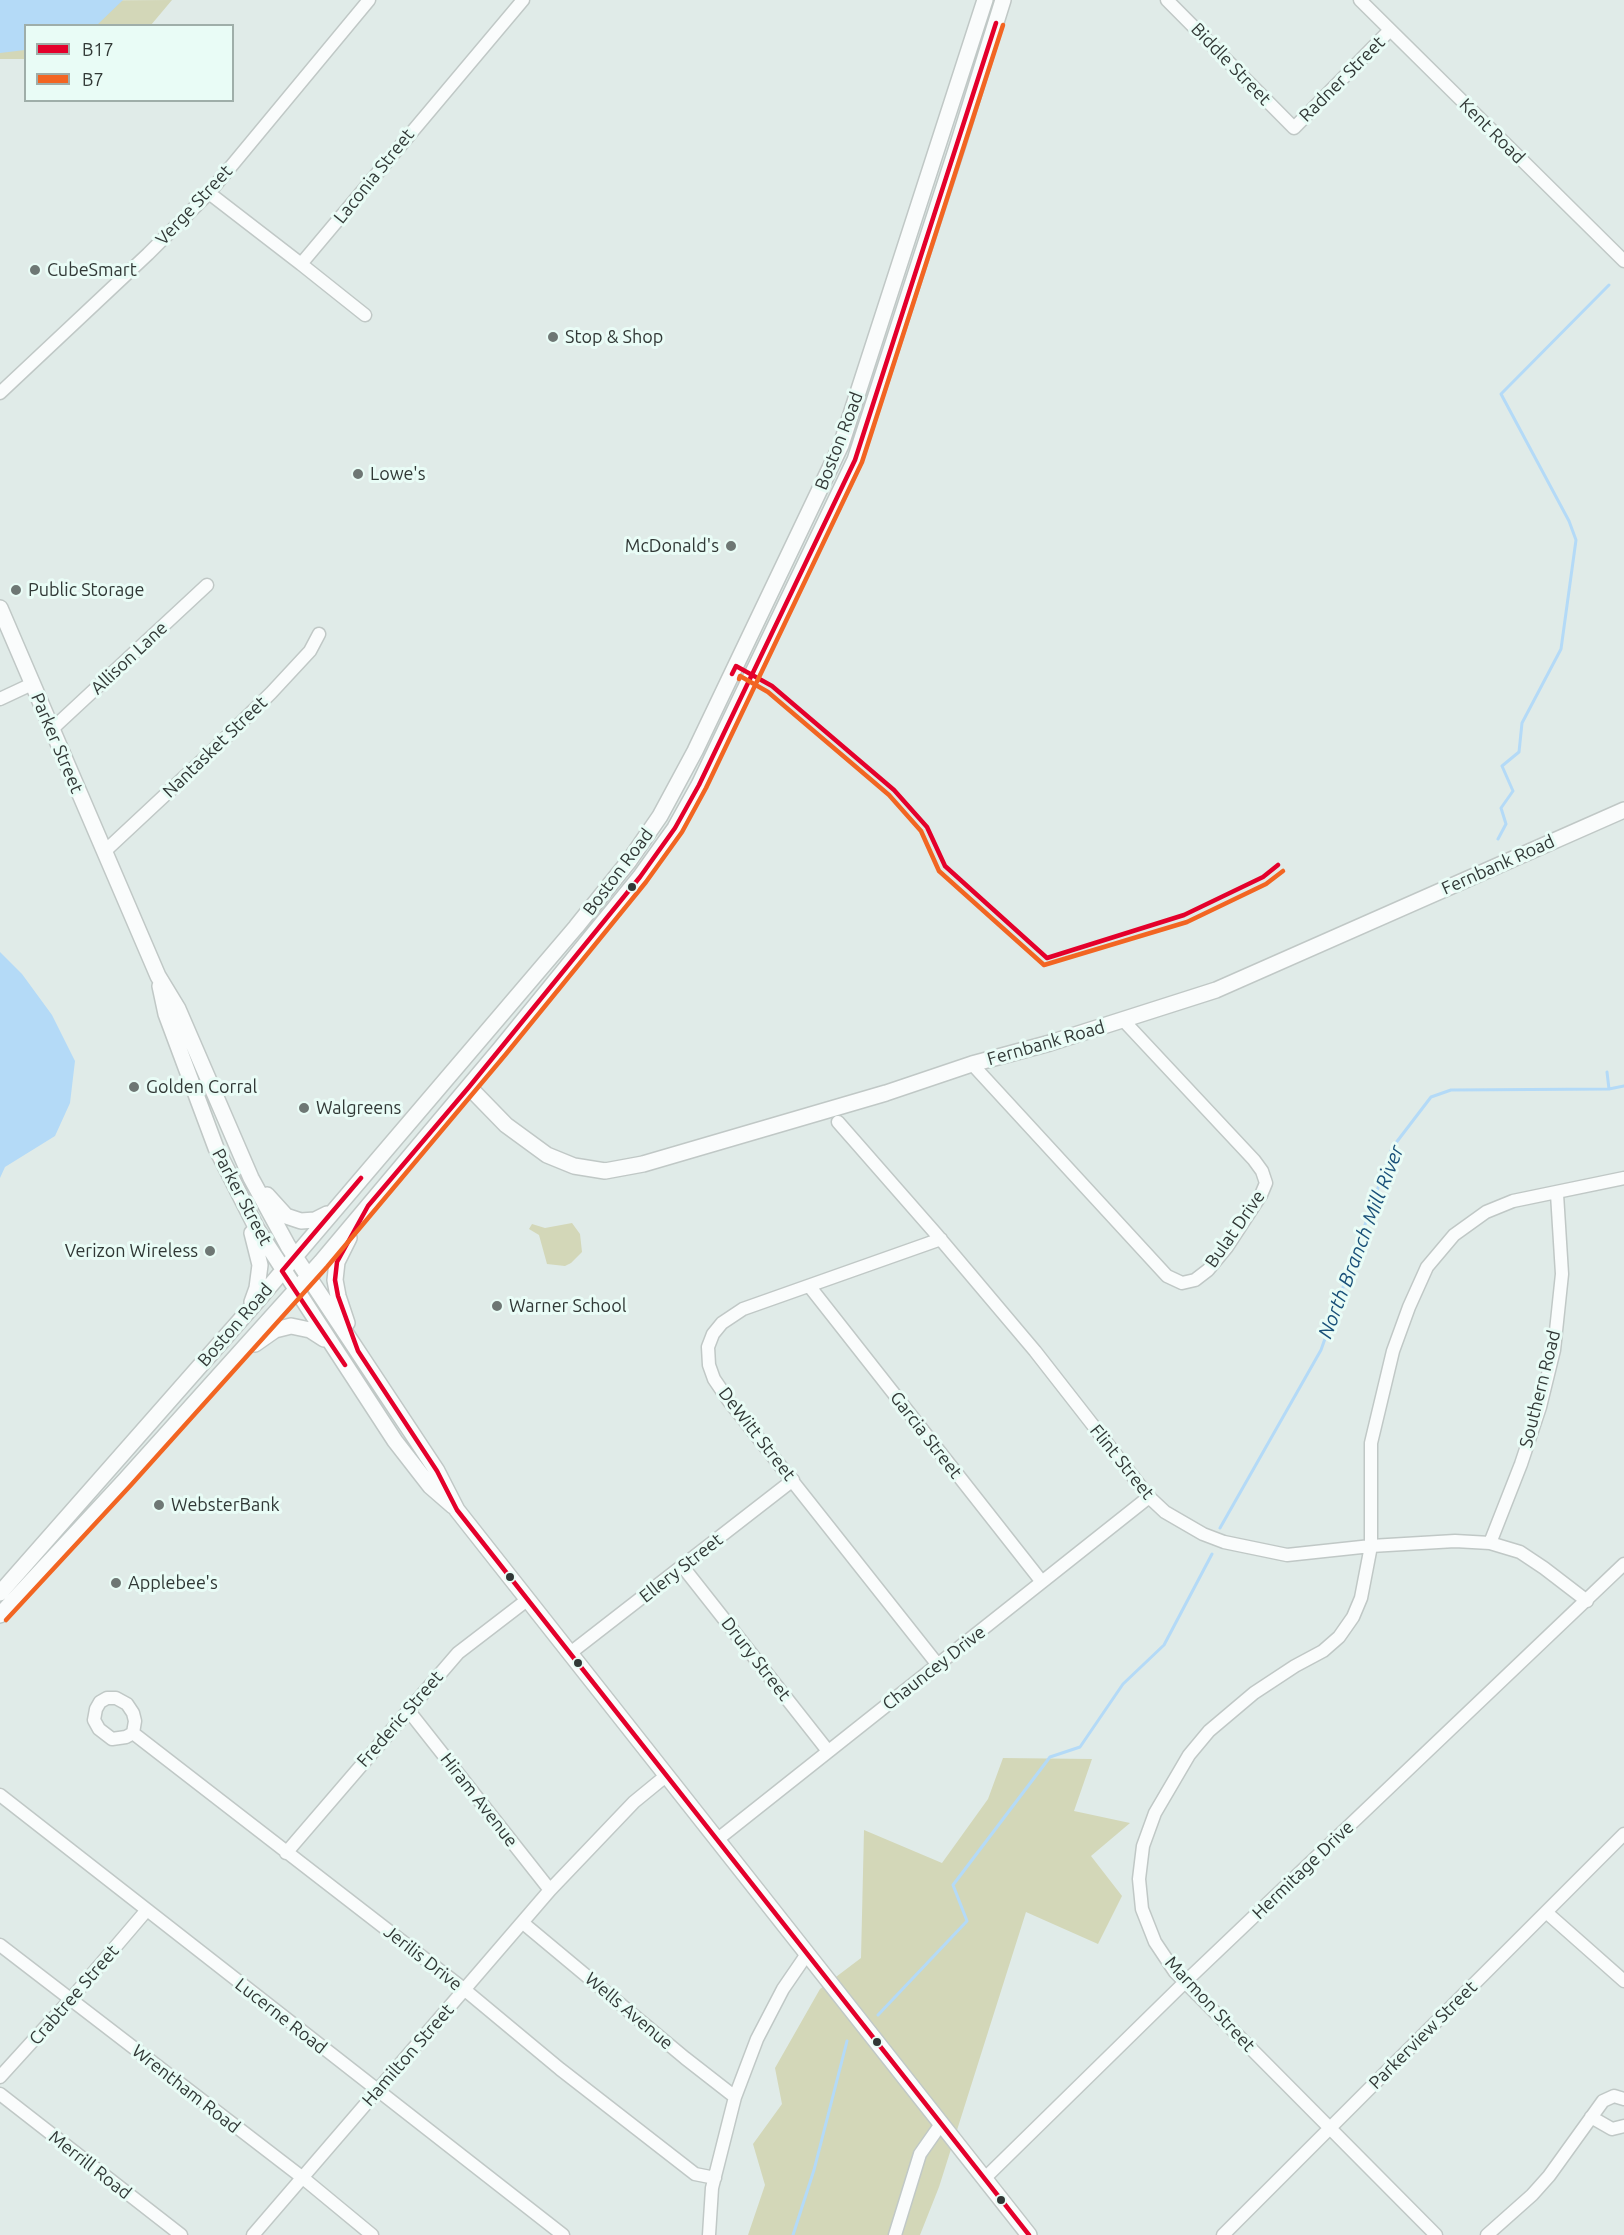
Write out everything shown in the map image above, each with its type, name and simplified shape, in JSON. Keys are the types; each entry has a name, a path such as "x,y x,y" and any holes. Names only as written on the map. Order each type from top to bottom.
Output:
{"main road":[{"name":"Boston Road","path":"0,1593 337,1207 617,876 650,831 679,783 841,445 985,0"},
{"name":"Boston Road","path":"0,1615 125,1480 368,1206 469,1087 652,862 683,814 712,759 855,460 1003,0"},
{"name":"Parker Street","path":"0,608 158,976 178,1009 251,1178 295,1256 437,1471 457,1510 1029,2235"},
{"name":"Fernbank Road","path":"469,1087 506,1125 547,1155 573,1166 605,1171 643,1164 886,1093 972,1064 1050,1043 1216,990 1624,810"},
{"name":"Parker Street","path":"158,976 166,1014 207,1127 252,1222 282,1271 412,1464 440,1496 457,1510"},
{"path":"251,1178 286,1216 299,1221 321,1218 337,1207"},
{"path":"231,1180 256,1243 260,1265 260,1278 254,1297 240,1320"},
{"path":"358,1351 338,1296 335,1280 337,1262 368,1206"},
{"path":"220,1373 261,1339 284,1327 303,1328 316,1333 338,1354"}],"street":[{"name":"Verge Street","path":"0,393 148,254 209,193 369,0"},
{"name":"Laconia Street","path":"301,264 523,0"},
{"name":"Biddle Street","path":"1167,0 1294,128"},
{"name":"Kent Road","path":"1367,2 1390,30 1624,261"},
{"name":"Radner Street","path":"1294,128 1390,30"},
{"path":"209,193 365,315"},
{"name":"Allison Lane","path":"51,730 207,585"},
{"name":"Nantasket Street","path":"104,852 271,693 310,651 319,634"},
{"path":"0,699 32,684"},
{"name":"Bulat Drive","path":"972,1064 1167,1276 1182,1283 1195,1280 1208,1270 1227,1247 1262,1195 1266,1183 1263,1171 1123,1020"},
{"name":"Flint Street","path":"838,1122 1035,1351 1149,1497 1165,1512 1203,1534 1263,1551 1287,1555 1371,1546 1455,1541 1490,1543 1520,1552 1587,1601"},
{"path":"1371,1546 1371,1443 1393,1351 1427,1267 1454,1235 1486,1212 1513,1201 1557,1194 1624,1178"},
{"name":"Southern Road","path":"1490,1543 1521,1464 1540,1407 1554,1350 1562,1274 1557,1194"},
{"name":"DeWitt Street","path":"938,1665 729,1401 714,1379 709,1365 708,1347 713,1334 730,1316 941,1239"},
{"name":"Garcia Street","path":"810,1287 1042,1582"},
{"name":"Ellery Street","path":"569,1654 793,1480"},
{"name":"Chauncey Drive","path":"718,1839 1149,1497"},
{"name":"Marmon Street","path":"1371,1546 1361,1598 1353,1617 1339,1637 1323,1651 1254,1693 1209,1731 1189,1755 1155,1813 1143,1846 1139,1879 1142,1909 1155,1942 1175,1972 1436,2235"},
{"name":"Hermitage Drive","path":"985,2178 1185,1983 1624,1564"},
{"name":"Drury Street","path":"683,1567 828,1751"},
{"name":"Frederic Street","path":"286,1852 458,1653 527,1600"},
{"name":"Hiram Avenue","path":"408,1710 550,1890"},
{"name":"Jerilis Drive","path":"133,1733 465,1990 560,2069 695,2174 715,2178"},
{"name":"Hamilton Street","path":"253,2235 550,1890 634,1802 667,1775"},
{"name":"Lucerne Road","path":"0,1795 562,2235"},
{"name":"Parkerview Street","path":"1223,2235 1624,1834"},
{"name":"Crabtree Street","path":"0,2077 146,1911"},
{"path":"1546,1912 1624,1981"},
{"name":"Wells Avenue","path":"523,1923 735,2097"},
{"name":"Wrentham Road","path":"0,1945 303,2178 372,2235"},
{"path":"709,2235 715,2178 735,2097 757,2039 783,1989 807,1954"},
{"name":"Merrill Road","path":"0,2094 181,2235"},
{"path":"1487,2235 1532,2195 1549,2176 1605,2099 1614,2096 1624,2099"},
{"path":"1591,2117 1612,2129 1624,2126"},
{"path":"894,2235 920,2154 941,2124"}],"green space":[{"path":"172,0 152,24 24,24 24,59 0,59 0,1"},
{"path":"572,1223 580,1234 582,1252 565,1266 547,1264 539,1235 529,1229 532,1224 545,1228"},
{"path":"1003,1758 1092,1759 1074,1811 1130,1823 1091,1856 1122,1896 1098,1944 1026,1912 939,2187 920,2235 748,2235 765,2185 753,2144 782,2104 775,2068 820,1989 861,1958 864,1830 942,1863 988,1799"}],"water":[{"path":"0,0 123,0 98,24 24,24 24,50 0,53"},
{"path":"0,952 22,974 52,1015 75,1061 70,1103 55,1136 5,1167 0,1178"}],"waterway":[{"path":"1498,839 1506,824 1501,808 1513,791 1502,766 1519,752 1522,723 1561,649 1576,540 1569,521 1501,394 1609,285"},
{"path":"1607,1072 1609,1089"},
{"name":"North Branch Mill River","path":"1220,1528 1321,1350 1392,1148 1431,1097 1451,1090 1609,1089 1624,1086"},
{"name":"North Branch Mill River","path":"878,2015 967,1921 953,1885 1050,1757 1080,1747 1123,1684 1164,1645 1212,1554"},
{"name":"North Branch Mill River","path":"793,2235 814,2170 847,2041"}],"transit line":[{"name":"B17","path":"996,23 855,460 699,785 675,828 640,877 469,1087 368,1206 337,1262 335,1280 338,1296 358,1351 437,1471 457,1510 1029,2235"},
{"name":"B7","path":"6,1620 327,1267 506,1054 646,882 682,832 706,788 862,462 1003,25"},
{"name":"B17","path":"732,674 736,666 772,686 894,790 927,827 945,866 1047,958 1184,915 1263,877 1278,865"},
{"name":"B7","path":"739,679 740,676 768,692 889,795 921,831 939,871 1044,965 1187,922 1266,884 1283,871"},
{"name":"B17","path":"345,1365 282,1271 361,1178"}],"place":[{"name":"CubeSmart","path":"35,270"},
{"name":"Stop & Shop","path":"553,337"},
{"name":"Lowe's","path":"358,474"},
{"name":"McDonald's","path":"731,546"},
{"name":"Public Storage","path":"16,590"},
{"name":"Golden Corral","path":"134,1087"},
{"name":"Walgreens","path":"304,1108"},
{"name":"Verizon Wireless","path":"210,1251"},
{"name":"Warner School","path":"497,1306"},
{"name":"WebsterBank","path":"159,1505"},
{"name":"Applebee's","path":"116,1583"}]}
